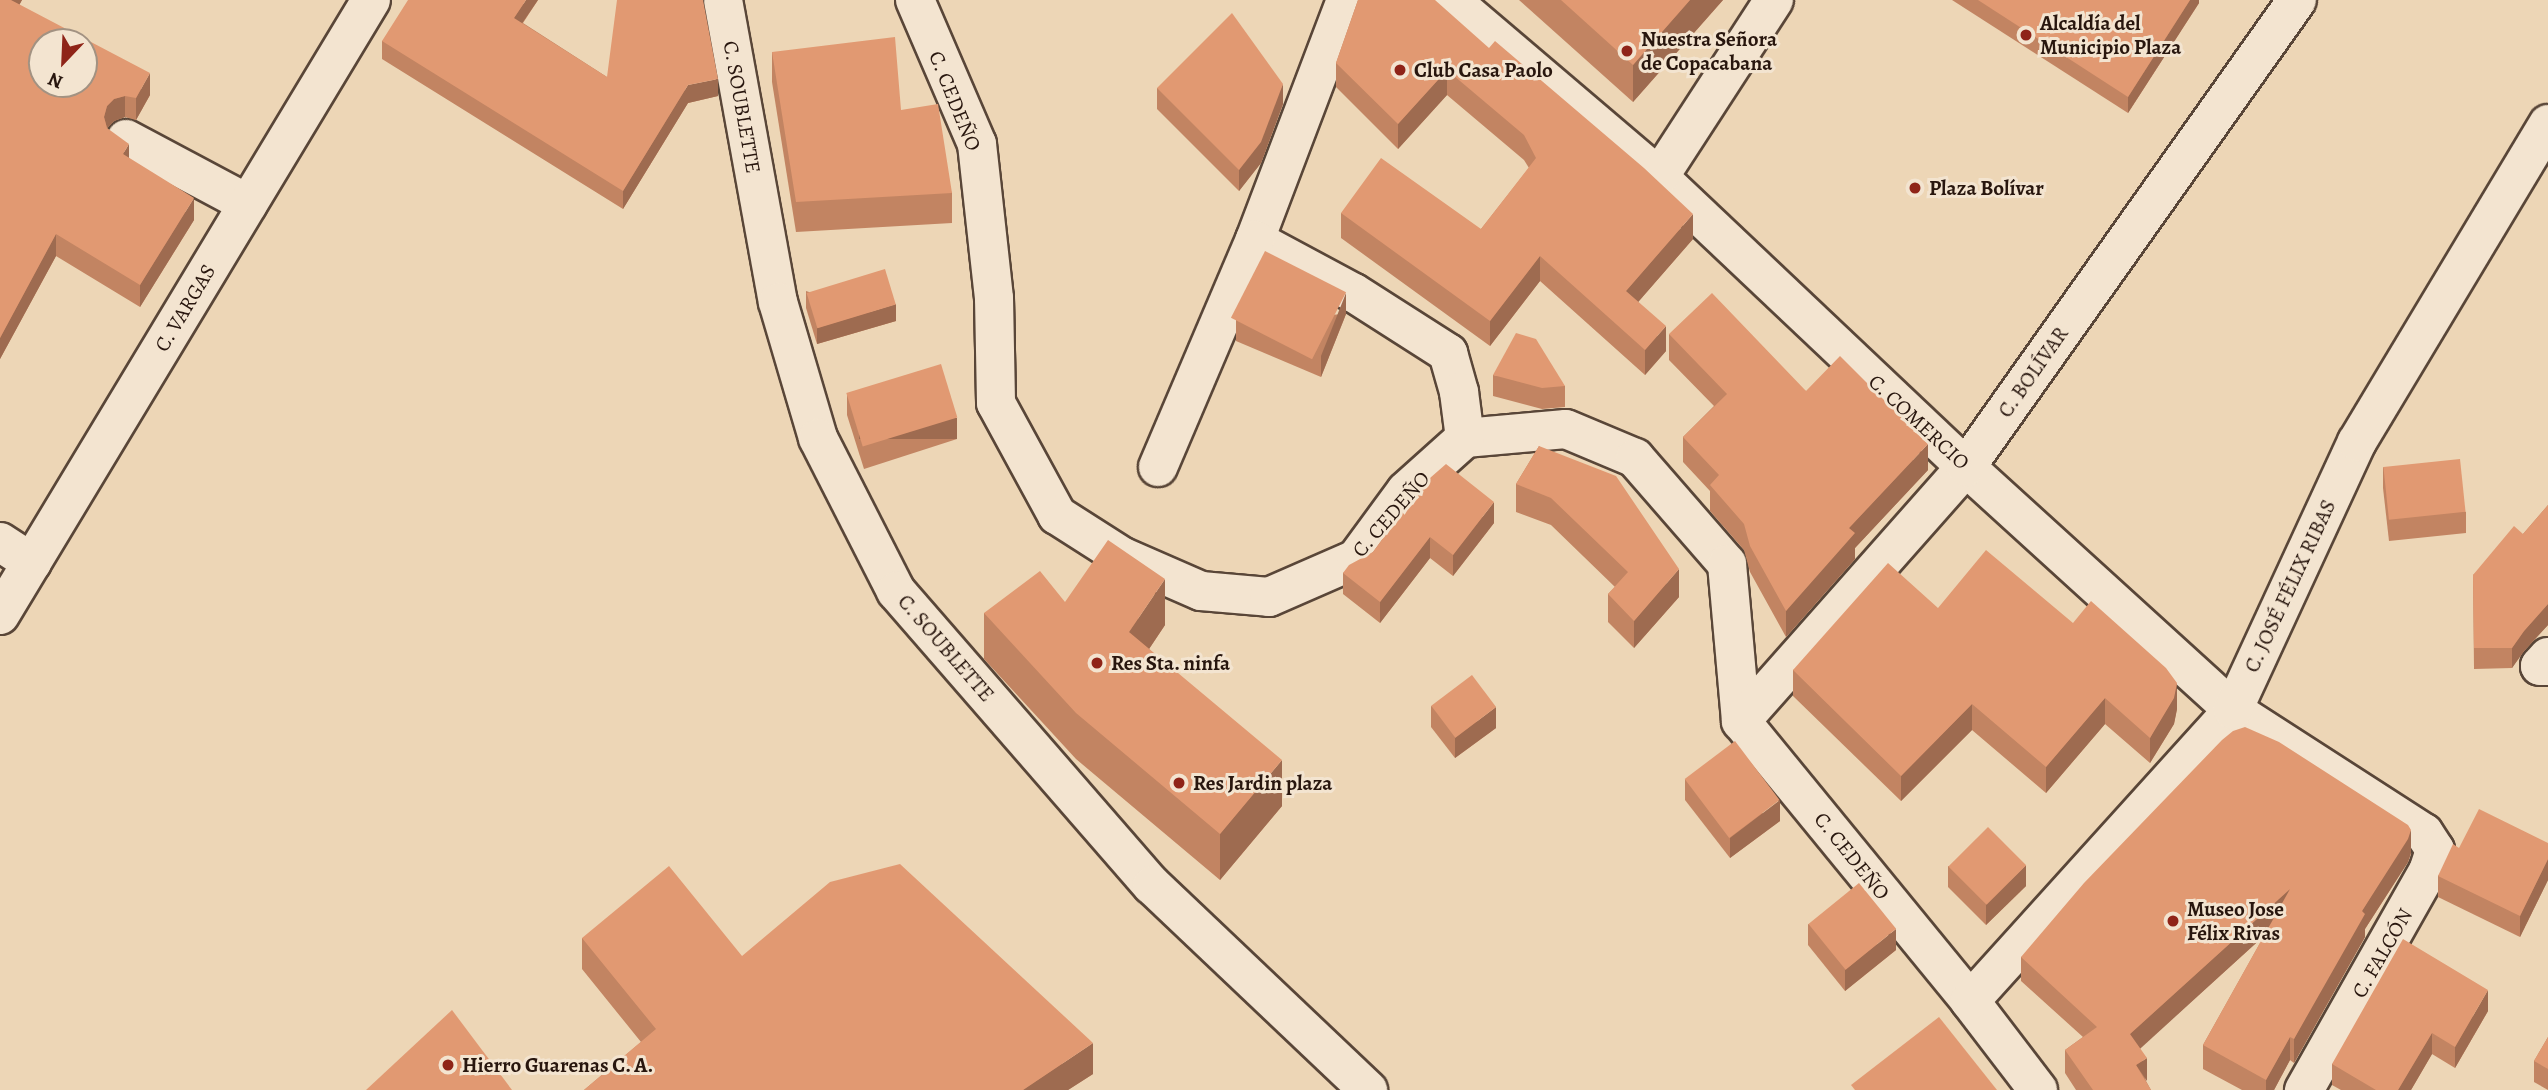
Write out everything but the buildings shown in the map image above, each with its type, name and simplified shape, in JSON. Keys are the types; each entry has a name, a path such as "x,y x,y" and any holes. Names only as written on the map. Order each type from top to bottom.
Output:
{"street":[{"name":"C. VARGAS","path":"0,615 19,565 248,204 371,0"},
{"name":"C. SOUBLETTE","path":"723,0 778,302 817,438 896,591 1152,885 1368,1090"},
{"name":"C. CEDEÑO","path":"915,0 977,144 993,298 996,403 1057,515 1123,558 1201,591 1269,597 1356,559 1406,491 1465,438"},
{"path":"1158,467 1255,240 1346,0"},
{"name":"C. COMERCIO","path":"1451,0 1659,177 1966,467 2233,710 2405,822"},
{"name":"C. BOLÍVAR","path":"1741,721 1966,467 2297,0"},
{"path":"1659,177 1766,3"},
{"name":"C. JOSÉ FÉLIX RIBAS","path":"1970,1001 2233,710 2357,442 2548,124"},
{"path":"125,138 248,204"},
{"path":"1255,240 1354,293 1448,354 1460,392 1465,438 1566,429 1635,458 1727,564 1741,721"},
{"path":"0,542 19,565"},
{"path":"2548,657 2540,666 2548,666"},
{"name":"C. CEDEÑO","path":"1741,721 1970,1001 2038,1090"},
{"name":"C. FALCÓN","path":"2304,1090 2428,871 2435,850 2424,834 2405,822"}],"place":[{"name":"Alcaldía del Municipio Plaza","path":"2026,35"},
{"name":"Nuestra Señora de Copacabana","path":"1627,51"},
{"name":"Club Casa Paolo","path":"1400,70"},
{"name":"Plaza Bolívar","path":"1915,188"},
{"name":"Res Sta. ninfa","path":"1097,663"},
{"name":"Res Jardin plaza","path":"1179,783"},
{"name":"Museo Jose Félix Rivas","path":"2173,921"},
{"name":"Hierro Guarenas C. A.","path":"448,1065"}]}
